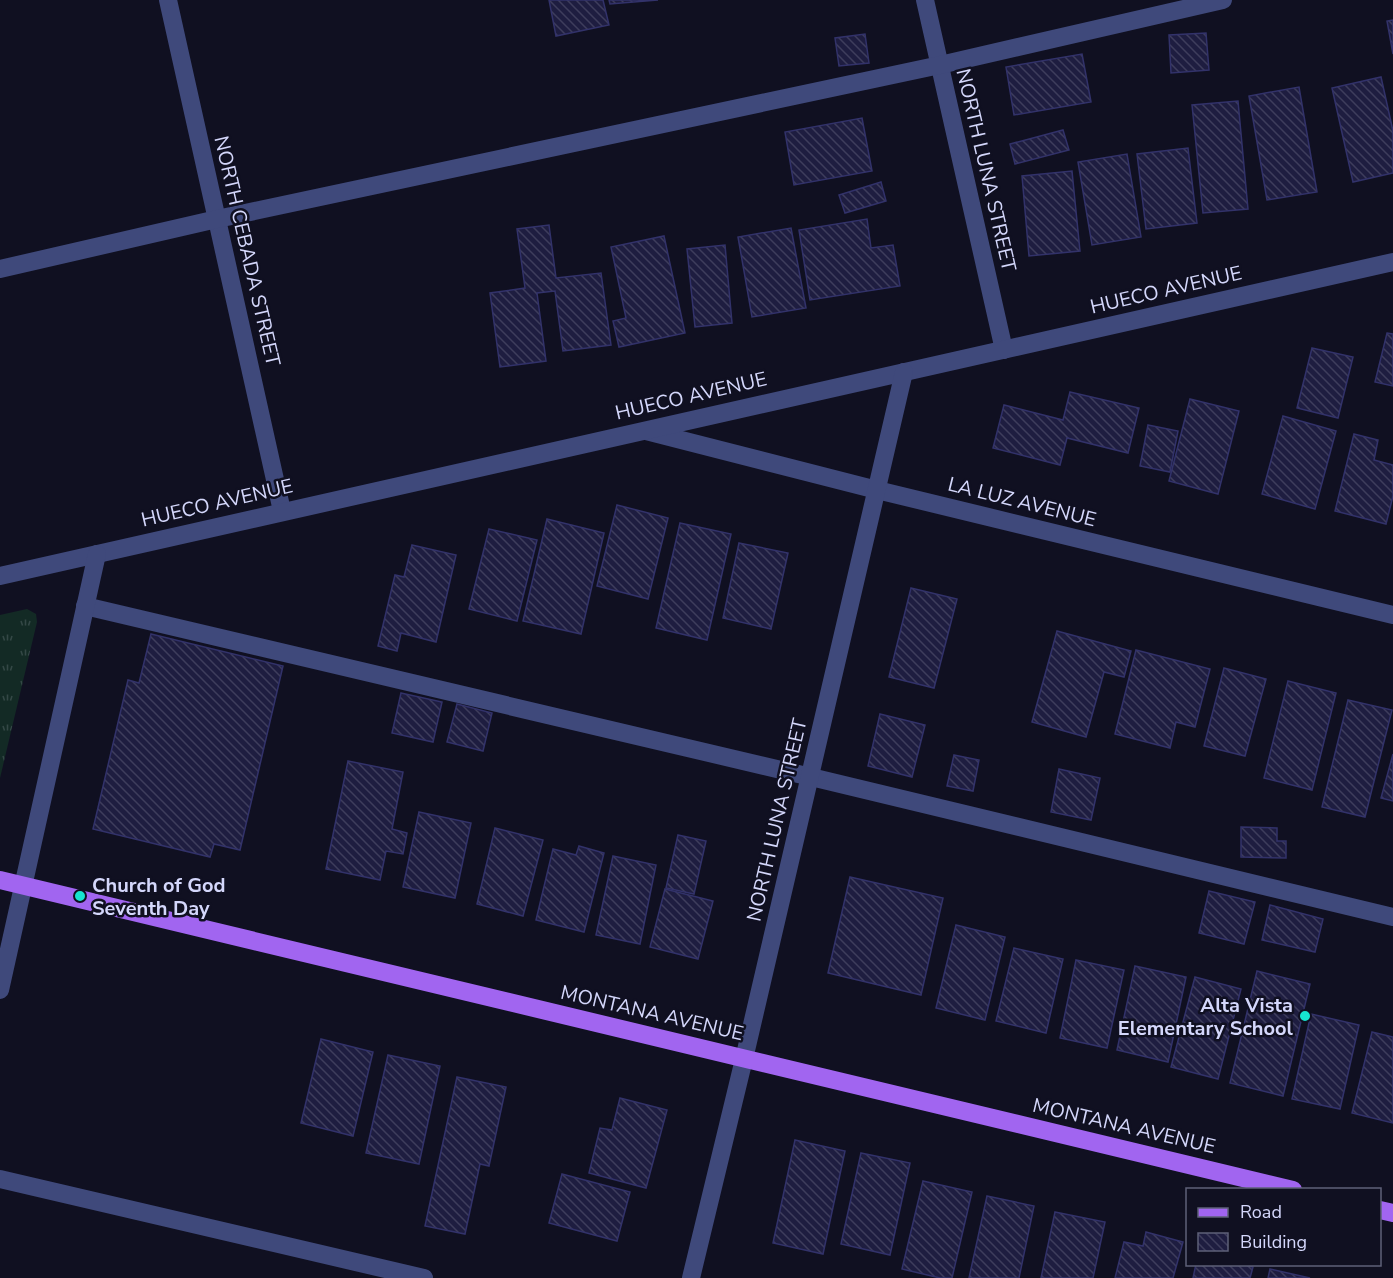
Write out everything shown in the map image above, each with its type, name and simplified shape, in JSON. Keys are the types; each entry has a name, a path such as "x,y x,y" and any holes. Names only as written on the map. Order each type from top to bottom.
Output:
{"main road":[{"name":"MONTANA AVENUE","path":"0,880 1285,1188"}],"street":[{"name":"NORTH CEBADA STREET","path":"168,0 282,511"},
{"name":"NORTH LUNA STREET","path":"925,0 1004,350"},
{"path":"0,269 217,219 940,65 1223,0"},
{"name":"HUECO AVENUE","path":"0,576 1393,262"},
{"name":"NORTH LUNA STREET","path":"691,1278 811,777 904,372"},
{"name":"LA LUZ AVENUE","path":"641,430 877,490 1393,615"},
{"path":"0,990 97,554"},
{"path":"85,606 1393,917"},
{"path":"0,1179 424,1278"}],"green space":[{"path":"27,609 36,614 37,622 0,778 0,615"}],"building":[{"path":"549,0 603,0 609,25 556,36"},
{"path":"609,0 658,0 610,4"},
{"path":"1393,20 1393,54 1387,21"},
{"path":"1206,33 1209,70 1171,73 1169,35"},
{"path":"865,34 869,63 839,66 835,38"},
{"path":"1082,54 1091,102 1014,115 1006,67"},
{"path":"1381,77 1393,131 1393,173 1353,182 1332,88"},
{"path":"1299,87 1317,192 1267,200 1249,96"},
{"path":"1238,101 1248,209 1203,213 1192,105"},
{"path":"862,118 872,171 794,185 785,132"},
{"path":"1063,130 1069,150 1015,164 1010,144"},
{"path":"1188,148 1197,223 1146,229 1137,154"},
{"path":"1127,154 1141,237 1092,245 1078,162"},
{"path":"1072,171 1080,251 1029,256 1022,176"},
{"path":"881,182 886,201 845,213 839,195"},
{"path":"867,219 871,248 893,245 900,286 810,300 799,230"},
{"path":"549,225 556,278 601,273 611,345 563,351 555,291 537,293 546,361 500,367 490,293 525,288 517,229"},
{"path":"791,228 806,308 752,317 738,237"},
{"path":"664,236 685,333 619,347 613,321 626,318 611,247"},
{"path":"725,245 732,323 695,327 687,249"},
{"path":"1387,333 1393,334 1393,386 1375,382"},
{"path":"1312,348 1353,357 1338,418 1297,408"},
{"path":"1070,392 1139,408 1128,453 1067,438 1060,465 993,448 1004,405 1063,420"},
{"path":"1190,399 1239,411 1218,494 1169,481"},
{"path":"1283,416 1336,431 1315,509 1262,494"},
{"path":"1148,425 1178,431 1170,472 1140,466"},
{"path":"1354,434 1378,440 1374,460 1393,465 1393,496 1386,524 1335,511"},
{"path":"617,505 668,518 648,599 597,586"},
{"path":"547,519 604,533 581,634 523,621"},
{"path":"680,523 731,534 707,640 656,628"},
{"path":"489,529 537,540 517,621 469,609"},
{"path":"739,543 788,553 771,629 723,618"},
{"path":"412,545 456,555 436,642 401,633 397,651 378,646 395,575 404,577"},
{"path":"911,588 957,599 934,688 889,677"},
{"path":"1057,631 1131,651 1124,677 1104,672 1086,737 1032,722"},
{"path":"151,634 283,666 240,850 214,844 210,857 93,829 128,680 139,683"},
{"path":"1136,650 1210,669 1195,727 1176,722 1170,748 1115,734"},
{"path":"1224,668 1266,679 1245,756 1204,746"},
{"path":"1288,681 1336,693 1312,790 1264,778"},
{"path":"401,693 442,702 433,742 392,733"},
{"path":"1348,700 1392,710 1365,817 1322,807"},
{"path":"457,704 492,713 483,751 447,742"},
{"path":"880,714 925,725 912,777 868,766"},
{"path":"1393,754 1393,801 1381,798"},
{"path":"954,755 979,760 973,791 947,786"},
{"path":"348,761 403,772 392,829 407,833 403,854 386,851 380,880 326,869"},
{"path":"1059,769 1100,778 1091,820 1051,812"},
{"path":"419,812 471,823 455,898 403,887"},
{"path":"1241,827 1277,828 1277,841 1286,841 1286,858 1241,857"},
{"path":"495,828 543,840 523,916 477,904"},
{"path":"678,835 706,841 694,894 666,888"},
{"path":"579,846 604,853 584,932 536,920 553,849 576,855"},
{"path":"613,856 656,865 640,944 596,935"},
{"path":"850,877 943,898 921,995 828,973"},
{"path":"665,889 713,901 698,959 650,947"},
{"path":"1209,891 1255,902 1244,944 1199,933"},
{"path":"1270,905 1323,919 1315,952 1262,940"},
{"path":"956,925 1005,937 985,1020 936,1008"},
{"path":"1014,948 1063,959 1046,1033 996,1021"},
{"path":"1076,960 1124,970 1107,1048 1060,1038"},
{"path":"1135,966 1186,977 1168,1062 1117,1050"},
{"path":"1257,971 1310,984 1283,1096 1230,1083"},
{"path":"1195,977 1241,989 1218,1079 1171,1067"},
{"path":"1311,1014 1359,1025 1340,1109 1292,1099"},
{"path":"1372,1032 1393,1037 1393,1123 1352,1113"},
{"path":"321,1039 373,1052 353,1136 301,1123"},
{"path":"388,1055 440,1066 419,1164 366,1153"},
{"path":"457,1077 506,1087 489,1166 480,1164 465,1234 425,1226"},
{"path":"620,1098 667,1110 646,1188 589,1173 600,1128 612,1130"},
{"path":"795,1140 845,1151 823,1254 773,1243"},
{"path":"861,1153 910,1163 890,1255 841,1244"},
{"path":"562,1174 630,1192 617,1241 549,1223"},
{"path":"923,1181 972,1192 952,1278 940,1278 902,1269"},
{"path":"987,1196 1034,1206 1019,1278 969,1278"},
{"path":"1055,1212 1105,1222 1093,1278 1041,1278"},
{"path":"1146,1232 1183,1242 1173,1278 1115,1278 1124,1242 1143,1246"},
{"path":"1196,1266 1253,1267 1250,1278 1193,1278"},
{"path":"1270,1269 1310,1278 1268,1278"}],"place":[{"name":"Church of God Seventh Day","path":"80,896"},
{"name":"Alta Vista Elementary School","path":"1305,1016"}]}
